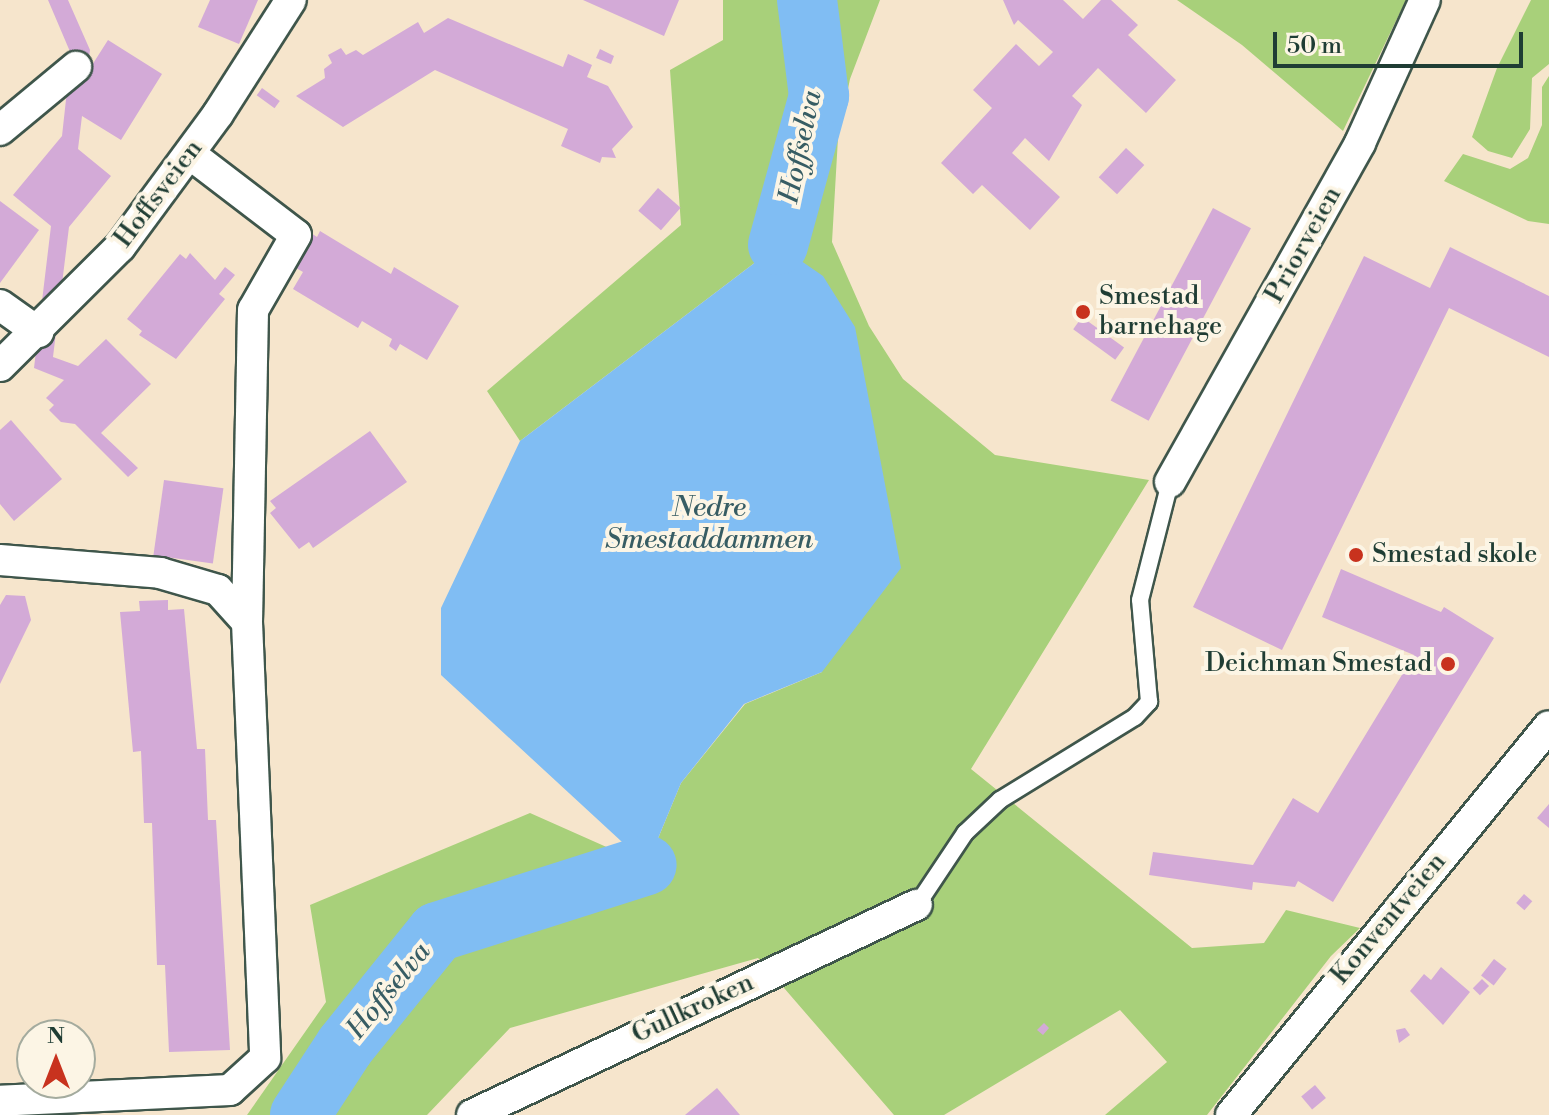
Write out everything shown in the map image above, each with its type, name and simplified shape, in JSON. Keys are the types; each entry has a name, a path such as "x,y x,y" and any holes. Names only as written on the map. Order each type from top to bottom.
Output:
{"street":[{"name":"Hoffsveien","path":"0,366 38,332 120,247 190,154 291,0"},
{"name":"Priorveien","path":"1170,482 1360,143 1425,0"},
{"path":"0,130 76,67"},
{"path":"0,1101 230,1090 265,1058 247,622 253,310 296,235 190,154"},
{"path":"0,305 38,332"},
{"path":"0,560 160,573 218,590 247,622"},
{"name":"Konventveien","path":"1231,1115 1549,726"},
{"name":"Gullkroken","path":"472,1115 917,905"}],"lane":[{"path":"917,905 965,833 1000,800 1135,717 1149,702 1140,600 1170,482"}],"green space":[{"path":"723,0 880,0 850,79 838,138 832,242 869,326 903,379 995,455 1149,480 971,769 1192,948 1264,943 1286,910 1360,928 1331,956 1207,1115 1105,1115 1167,1062 1120,1010 944,1115 894,1115 758,958 510,1028 427,1115 247,1115 326,1002 310,905 530,813 647,865 681,783 745,704 822,672 778,245 520,441 487,391 681,225 670,70 723,40"},
{"path":"1177,0 1406,0 1343,131 1242,45"},
{"path":"1531,0 1549,0 1549,64 1532,78 1530,129 1512,158 1488,151 1472,137 1497,68"},
{"path":"1549,76 1549,224 1528,221 1444,181 1463,154 1510,169 1528,158 1542,125 1542,87"}],"water":[{"name":"Nedre Smestaddammen","path":"778,245 823,276 855,327 901,568 822,672 744,704 681,783 647,865 441,675 441,608 520,441"}],"building":[{"path":"48,0 68,0 90,50 87,73 108,40 162,74 121,140 82,116 78,149 111,176 69,227 53,357 78,366 106,339 151,384 101,433 138,468 128,477 75,424 61,422 49,410 54,405 46,398 64,380 34,368 51,226 13,195 62,136 71,54"},
{"path":"210,0 258,0 239,44 198,27"},
{"path":"583,0 679,0 664,36"},
{"path":"1003,0 1063,0 1083,19 1101,0 1111,0 1138,25 1128,35 1176,80 1146,113 1098,68 1072,96 1082,105 1049,161 1025,138 1012,153 1060,197 1030,230 982,185 973,194 941,163 992,108 973,90 1016,44 1039,66 1053,52 1018,20 1014,25"},
{"path":"448,18 563,67 568,54 592,65 587,77 608,86 633,127 612,149 616,158 602,157 600,163 561,146 568,129 435,70 343,127 296,96 325,78 324,69 332,63 328,55 341,48 346,55 356,50 363,55 418,22 424,33"},
{"path":"600,49 614,56 611,64 596,58"},
{"path":"262,88 280,101 275,108 257,95"},
{"path":"1126,148 1144,165 1117,194 1099,177"},
{"path":"658,188 681,208 661,230 638,211"},
{"path":"0,201 39,230 0,283"},
{"path":"1213,208 1251,228 1149,421 1111,400"},
{"path":"320,231 391,274 394,267 459,306 427,360 400,344 396,351 389,346 392,339 362,321 358,328 293,289 303,272 296,268 305,252 301,250 311,233 317,237"},
{"path":"1450,247 1549,296 1549,357 1449,308 1282,650 1193,607 1364,256 1430,288"},
{"path":"190,253 215,280 225,267 235,275 219,294 225,299 176,359 139,335 142,331 127,319 180,254 186,259"},
{"path":"1082,317 1124,348 1115,360 1073,329"},
{"path":"11,420 62,479 14,521 0,504 0,430"},
{"path":"370,431 407,482 313,548 309,542 299,549 270,513 276,508 270,501"},
{"path":"164,480 223,488 213,564 153,555"},
{"path":"1341,569 1441,612 1444,607 1494,638 1333,902 1298,881 1295,887 1253,882 1252,890 1149,875 1153,852 1253,865 1293,798 1318,813 1414,655 1322,617"},
{"path":"6,595 25,596 31,620 0,684 0,605"},
{"path":"168,600 168,610 184,609 197,749 205,749 208,820 216,820 230,1050 169,1052 165,965 157,965 152,823 144,823 141,751 133,752 120,612 140,611 139,601"},
{"path":"1549,804 1549,828 1537,818"},
{"path":"1524,894 1532,901 1524,910 1516,903"},
{"path":"1494,959 1507,969 1494,985 1481,976"},
{"path":"1441,967 1470,992 1443,1025 1410,991 1424,974 1431,980"},
{"path":"1482,979 1489,986 1480,995 1473,988"},
{"path":"1044,1023 1049,1028 1043,1035 1037,1030"},
{"path":"1405,1028 1410,1035 1399,1043 1396,1030"},
{"path":"1315,1085 1326,1098 1312,1110 1301,1097"},
{"path":"717,1088 740,1115 685,1115"}],"waterway":[{"name":"Hoffselva","path":"778,245 819,96 807,0"},
{"name":"Hoffselva","path":"300,1115 345,1046 437,932 647,865"}],"place":[{"name":"Smestad barnehage","path":"1083,312"},
{"name":"Smestad skole","path":"1356,555"},
{"name":"Deichman Smestad","path":"1448,664"}]}
